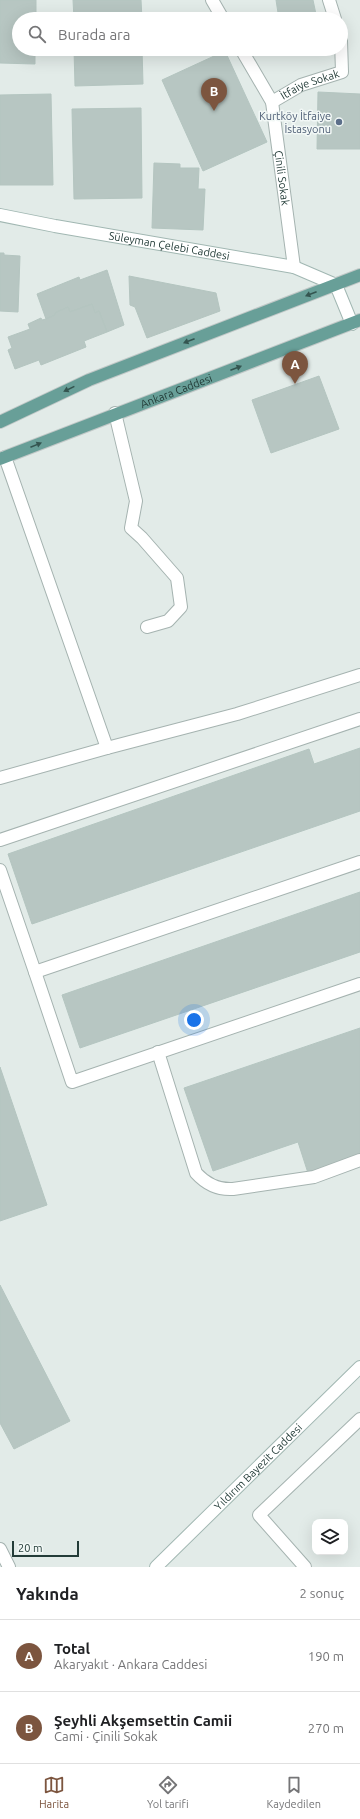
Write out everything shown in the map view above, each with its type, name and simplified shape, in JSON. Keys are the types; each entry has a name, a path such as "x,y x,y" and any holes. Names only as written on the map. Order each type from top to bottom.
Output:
{"main road":[{"path":"0,422 88,380 360,275"},
{"name":"Ankara Caddesi","path":"3,458 115,413 356,322"}],"street":[{"path":"212,0 219,12"},
{"path":"329,0 333,12"},
{"name":"Çinili Sokak","path":"245,56 272,102 294,267"},
{"name":"İtfaiye Sokak","path":"272,102 302,85 342,72 341,56"},
{"name":"Süleyman Çelebi Caddesi","path":"0,215 54,226 294,267 336,285"},
{"name":"Ankara Caddesi","path":"336,285 356,322"},
{"path":"115,413 136,501 131,528 142,538 177,578 181,607 168,621 147,627"},
{"path":"3,458 108,748"},
{"path":"0,778 237,714 360,674"},
{"path":"0,840 360,719"},
{"path":"35,972 360,862"},
{"path":"0,870 72,1082 360,984"},
{"path":"158,1052 196,1173 210,1185 225,1189 233,1189 314,1177 360,1160"},
{"name":"Yıldırım Bayezit Caddesi","path":"156,1567 360,1368"},
{"path":"305,1567 259,1515 360,1418"},
{"path":"0,1549 9,1567"}],"building":[{"path":"0,0 36,0 36,12 12,12 12,56 35,56 35,64 0,63"},
{"path":"73,0 141,0 142,12 74,12"},
{"path":"276,0 313,0 316,12 278,12"},
{"path":"74,56 142,56 143,84 75,86"},
{"path":"214,56 227,56 267,142 203,171 162,80"},
{"name":"Kurtköy İtfaiye İstasyonu","path":"318,92 360,94 360,149 317,149"},
{"path":"51,94 53,185 0,185 0,95"},
{"path":"141,108 142,198 74,199 72,109"},
{"path":"154,163 180,164 180,168 199,168 198,189 205,189 203,230 152,228"},
{"path":"0,253 4,253 4,255 20,256 18,312 0,311"},
{"path":"107,270 124,325 107,332 99,311 95,313 92,304 70,312 68,307 46,319 37,294 79,277 80,280"},
{"path":"129,276 216,293 220,311 147,338 135,307 130,305"},
{"path":"92,304 95,313 99,311 107,332 84,341 86,347 41,365 39,360 15,369 8,350 12,348 8,337 30,329 28,324 41,318 42,320 46,319 68,307 70,312"},
{"path":"319,376 339,429 271,453 252,400"},
{"path":"360,748 360,811 32,924 8,854 309,749 314,764"},
{"path":"360,892 360,952 80,1048 62,995"},
{"path":"360,1028 360,1155 308,1173 298,1142 213,1171 184,1088"},
{"path":"0,1067 47,1205 0,1221"},
{"path":"0,1285 70,1421 14,1449 0,1423"}],"place":[{"name":"Şeyhli Akşemsettin Camii","path":"214,111"},
{"name":"Kurtköy İtfaiye İstasyonu","path":"339,122"},
{"name":"Total","path":"295,384"}]}
